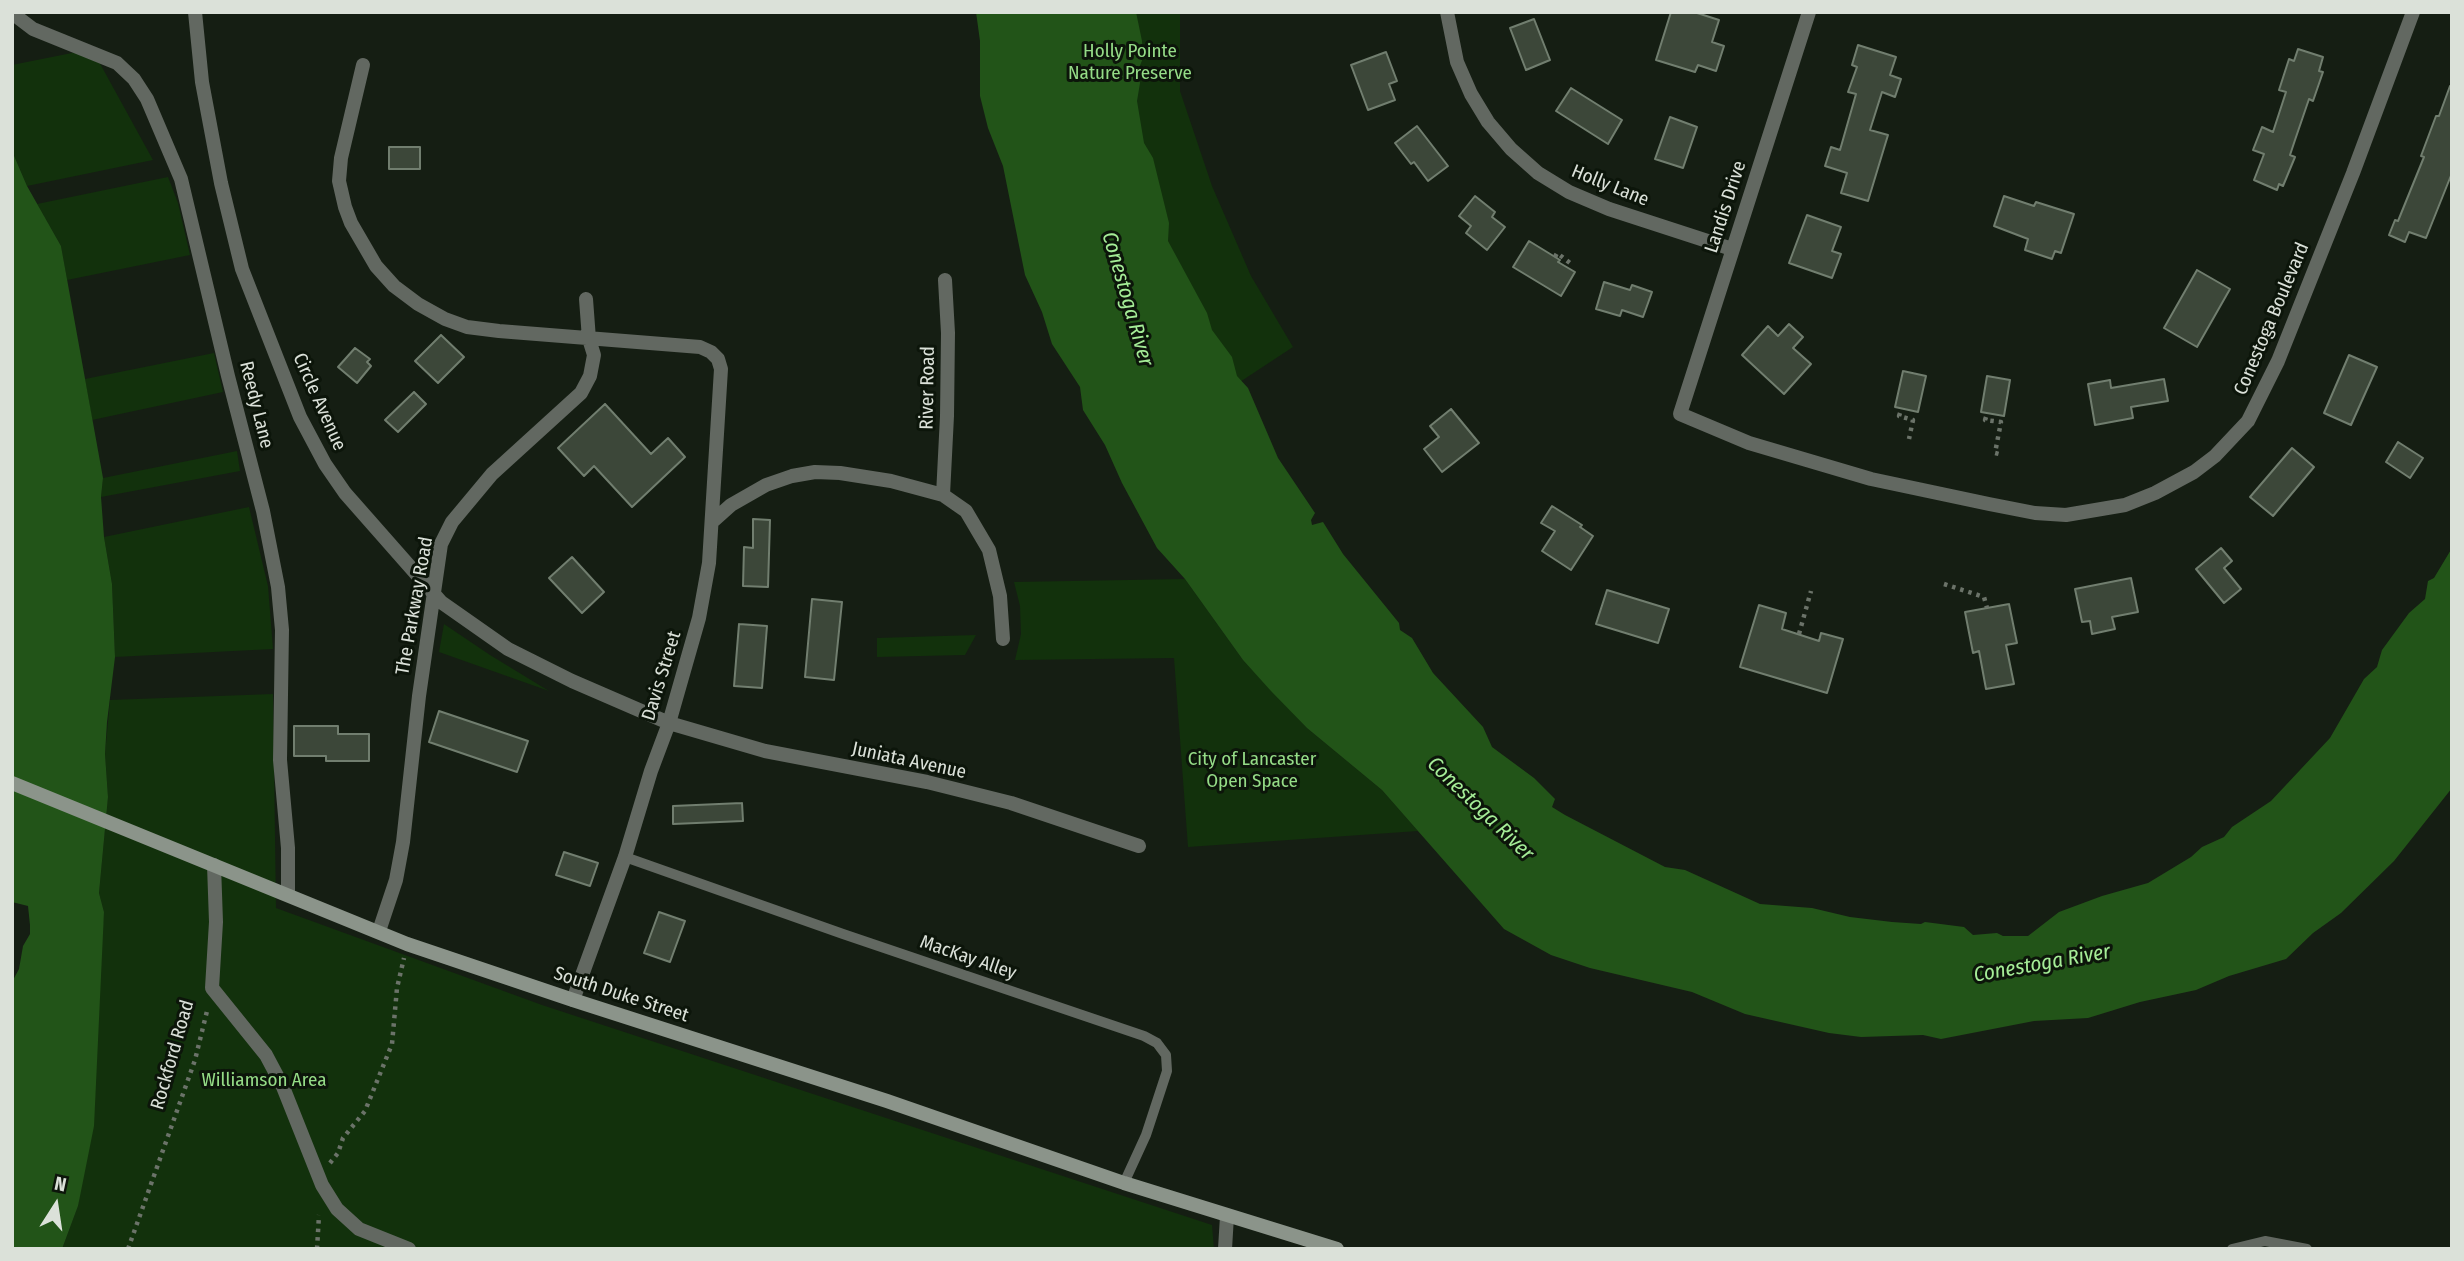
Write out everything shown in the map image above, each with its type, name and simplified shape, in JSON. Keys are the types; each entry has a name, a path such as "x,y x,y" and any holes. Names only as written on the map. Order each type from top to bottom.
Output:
{"main road":[{"name":"South Duke Street","path":"12,783 408,944 887,1101 1124,1183 1337,1249"}],"street":[{"name":"Circle Avenue","path":"195,12 204,94 221,183 242,269 300,417 325,464 345,493 441,602 462,618 508,649 572,681 669,723"},
{"name":"Holly Lane","path":"1447,12 1457,62 1471,94 1511,149 1538,173 1569,192 1609,209 1732,249"},
{"name":"Landis Drive","path":"1680,414 1809,12"},
{"name":"Conestoga Boulevard","path":"1680,414 1749,443 1858,476 2035,513 2066,515 2125,505 2155,493 2194,472 2235,437 2260,401 2332,227 2413,12"},
{"name":"Reedy Lane","path":"12,13 33,29 117,63 134,79 147,99 181,179 263,511 278,587 282,630 281,760 288,848 288,894"},
{"path":"363,65 341,158 339,181 351,223 376,266 394,286 418,304 445,319 467,327 589,339"},
{"name":"River Road","path":"943,495 946,469 948,332 946,280"},
{"name":"The Parkway Road","path":"379,931 396,880 441,544 452,522 492,474 581,393 590,376 594,355 589,339 586,299"},
{"name":"Davis Street","path":"573,1000 625,857 651,771 669,723 699,618 709,563 720,369 718,359 700,347 589,339"},
{"path":"712,522 731,505 766,485 815,472 891,481 943,495 966,512 989,550 1000,596 1003,639"},
{"name":"Juniata Avenue","path":"669,723 765,751 927,782 1011,803 1139,846"},
{"name":"Rockford Road","path":"212,988 216,922 214,865"},
{"path":"212,988 266,1055 283,1087 321,1185 337,1209 359,1229 409,1249"},
{"path":"1226,1249 1227,1216"}],"lane":[{"name":"MacKay Alley","path":"625,857 1144,1036 1157,1043 1166,1055 1167,1071 1146,1135 1124,1183"},
{"path":"2232,1249 2265,1241 2307,1249"}],"path":[{"path":"1555,257 1557,253 1570,263"},
{"path":"1900,413 1899,416 1913,420 1909,439"},
{"path":"1986,417 1985,420 2001,422 1995,453 2000,454"},
{"path":"1944,584 1984,597 1987,608"},
{"path":"1799,634 1811,591"},
{"path":"338,1153 343,1138 365,1111 392,1044 397,988 408,944"},
{"name":"Rockford Road","path":"128,1249 195,1060 212,988"}],"green space":[{"name":"Holly Pointe Nature Preserve","path":"1081,12 1180,12 1180,91 1212,186 1251,276 1293,347 1211,401"},
{"path":"92,49 153,160 27,186 12,151 12,65"},
{"path":"168,177 178,203 190,255 67,280 61,246 37,204"},
{"path":"214,353 223,392 92,420 85,379"},
{"path":"237,451 240,471 101,497 103,478"},
{"path":"249,507 268,586 273,649 115,657 112,584 104,537"},
{"name":"City of Lancaster Open Space","path":"1185,579 1243,660 1307,728 1382,790 1418,831 1188,847 1174,658 1015,660 1021,634 1020,606 1014,582"},
{"path":"444,624 490,655 549,691 439,652"},
{"path":"976,635 965,655 877,657 877,638"},
{"name":"Williamson Area","path":"273,694 276,908 542,1005 1212,1225 1214,1249 62,1249 78,1206 104,912 99,893 108,797 105,754 110,700"}],"water":[{"name":"Conestoga River","path":"976,12 1136,12 1143,58 1139,68 1137,101 1144,143 1153,158 1169,223 1168,241 1207,313 1212,330 1232,357 1237,376 1248,388 1278,458 1315,513 1311,520 1312,525 1323,522 1343,554 1399,623 1400,630 1412,638 1433,673 1483,727 1492,747 1534,778 1555,799 1552,807 1565,815 1665,867 1685,870 1760,904 1812,908 1850,917 1892,922 1925,922 1964,927 1973,935 1997,933 2003,936 2028,936 2059,912 2148,883 2191,857 2202,847 2224,837 2232,827 2271,801 2330,738 2364,679 2377,667 2382,650 2409,613 2425,599 2428,581 2434,578 2452,548 2452,788 2394,861 2341,913 2313,933 2286,959 2229,976 2196,990 2140,1002 2088,1018 2034,1021 1941,1039 1923,1035 1861,1037 1829,1033 1745,1014 1692,992 1590,968 1551,955 1504,929 1382,790 1307,728 1271,691 1243,660 1185,579 1157,548 1105,445 1083,410 1080,387 1052,344 1042,312 1025,275 1003,166 988,128 980,96 980,41"},
{"path":"12,151 27,186 61,246 103,478 101,497 104,537 112,584 115,657 105,754 108,797 99,893 104,912 94,1126 78,1206 62,1249 12,1249 12,982 19,969 23,946 30,934 30,925 28,906 12,902"}],"building":[{"path":"1671,12 1694,12 1719,20 1712,42 1724,46 1716,71 1698,65 1695,72 1656,60"},
{"path":"1534,19 1550,60 1526,70 1510,28"},
{"path":"1858,45 1896,57 1890,75 1901,79 1895,97 1882,92 1870,130 1888,135 1868,201 1841,193 1847,173 1825,166 1831,147 1840,150 1856,94 1848,92 1857,67 1852,65"},
{"path":"2298,49 2323,57 2319,71 2323,72 2313,101 2309,99 2290,155 2295,157 2283,186 2279,184 2277,190 2254,180 2264,154 2253,150 2262,127 2273,132 2286,92 2279,90 2289,59 2294,61"},
{"path":"1386,52 1397,81 1389,84 1395,100 1368,110 1351,65"},
{"path":"2450,86 2452,173 2426,238 2409,232 2405,242 2389,235 2395,220 2398,221 2424,157 2421,156 2436,116 2439,116"},
{"path":"1571,88 1622,120 1608,144 1556,111"},
{"path":"1670,117 1697,127 1683,168 1655,159"},
{"path":"1417,126 1448,166 1428,181 1395,143"},
{"path":"389,147 420,147 420,169 389,169"},
{"path":"1475,196 1495,212 1492,217 1505,227 1487,250 1466,233 1471,226 1459,216"},
{"path":"2004,196 2034,206 2036,202 2074,214 2061,253 2055,251 2052,259 2025,250 2028,239 1994,226"},
{"path":"1807,215 1841,227 1832,251 1841,254 1832,278 1789,263"},
{"path":"1529,241 1575,272 1561,296 1513,267"},
{"path":"2197,270 2230,289 2197,347 2164,328"},
{"path":"1604,282 1630,290 1632,285 1652,292 1643,317 1622,310 1620,316 1596,309"},
{"path":"1789,324 1803,337 1793,348 1811,364 1784,394 1742,355 1768,326 1778,336"},
{"path":"441,335 464,357 438,383 415,361"},
{"path":"355,348 370,359 367,362 371,366 357,383 338,367"},
{"path":"2349,355 2377,367 2351,425 2324,413"},
{"path":"1903,371 1926,376 1918,412 1895,407"},
{"path":"1987,376 2010,380 2004,416 1981,412"},
{"path":"2164,379 2168,401 2131,407 2133,418 2095,425 2088,384 2110,380 2111,388"},
{"path":"414,392 426,404 398,432 385,420"},
{"path":"605,404 651,454 668,438 685,457 632,507 594,466 584,476 558,448"},
{"path":"1451,409 1479,443 1442,472 1424,449 1439,437 1430,426"},
{"path":"2398,442 2423,458 2410,478 2386,462"},
{"path":"2292,448 2314,467 2273,516 2250,497"},
{"path":"1552,506 1582,525 1580,527 1593,536 1571,570 1542,551 1555,531 1541,523"},
{"path":"753,519 770,520 768,587 743,586 744,547 753,548"},
{"path":"2221,548 2232,561 2224,568 2241,589 2224,603 2196,569"},
{"path":"572,557 604,592 582,613 549,578"},
{"path":"2131,578 2138,612 2112,617 2115,629 2092,634 2090,621 2082,622 2075,589"},
{"path":"1607,590 1669,609 1658,643 1596,624"},
{"path":"812,599 842,602 834,680 805,677"},
{"path":"2009,604 2017,643 2006,645 2014,684 1986,689 1979,651 1973,653 1965,612"},
{"path":"1759,605 1786,613 1782,629 1819,641 1821,633 1843,639 1827,693 1740,667"},
{"path":"739,624 767,626 762,688 734,686"},
{"path":"439,711 528,741 517,772 429,742"},
{"path":"294,726 338,726 338,734 369,734 369,761 326,761 326,756 294,756"},
{"path":"742,803 743,821 673,824 673,806"},
{"path":"564,852 598,863 590,886 556,875"},
{"path":"659,912 685,921 670,962 644,953"}]}
